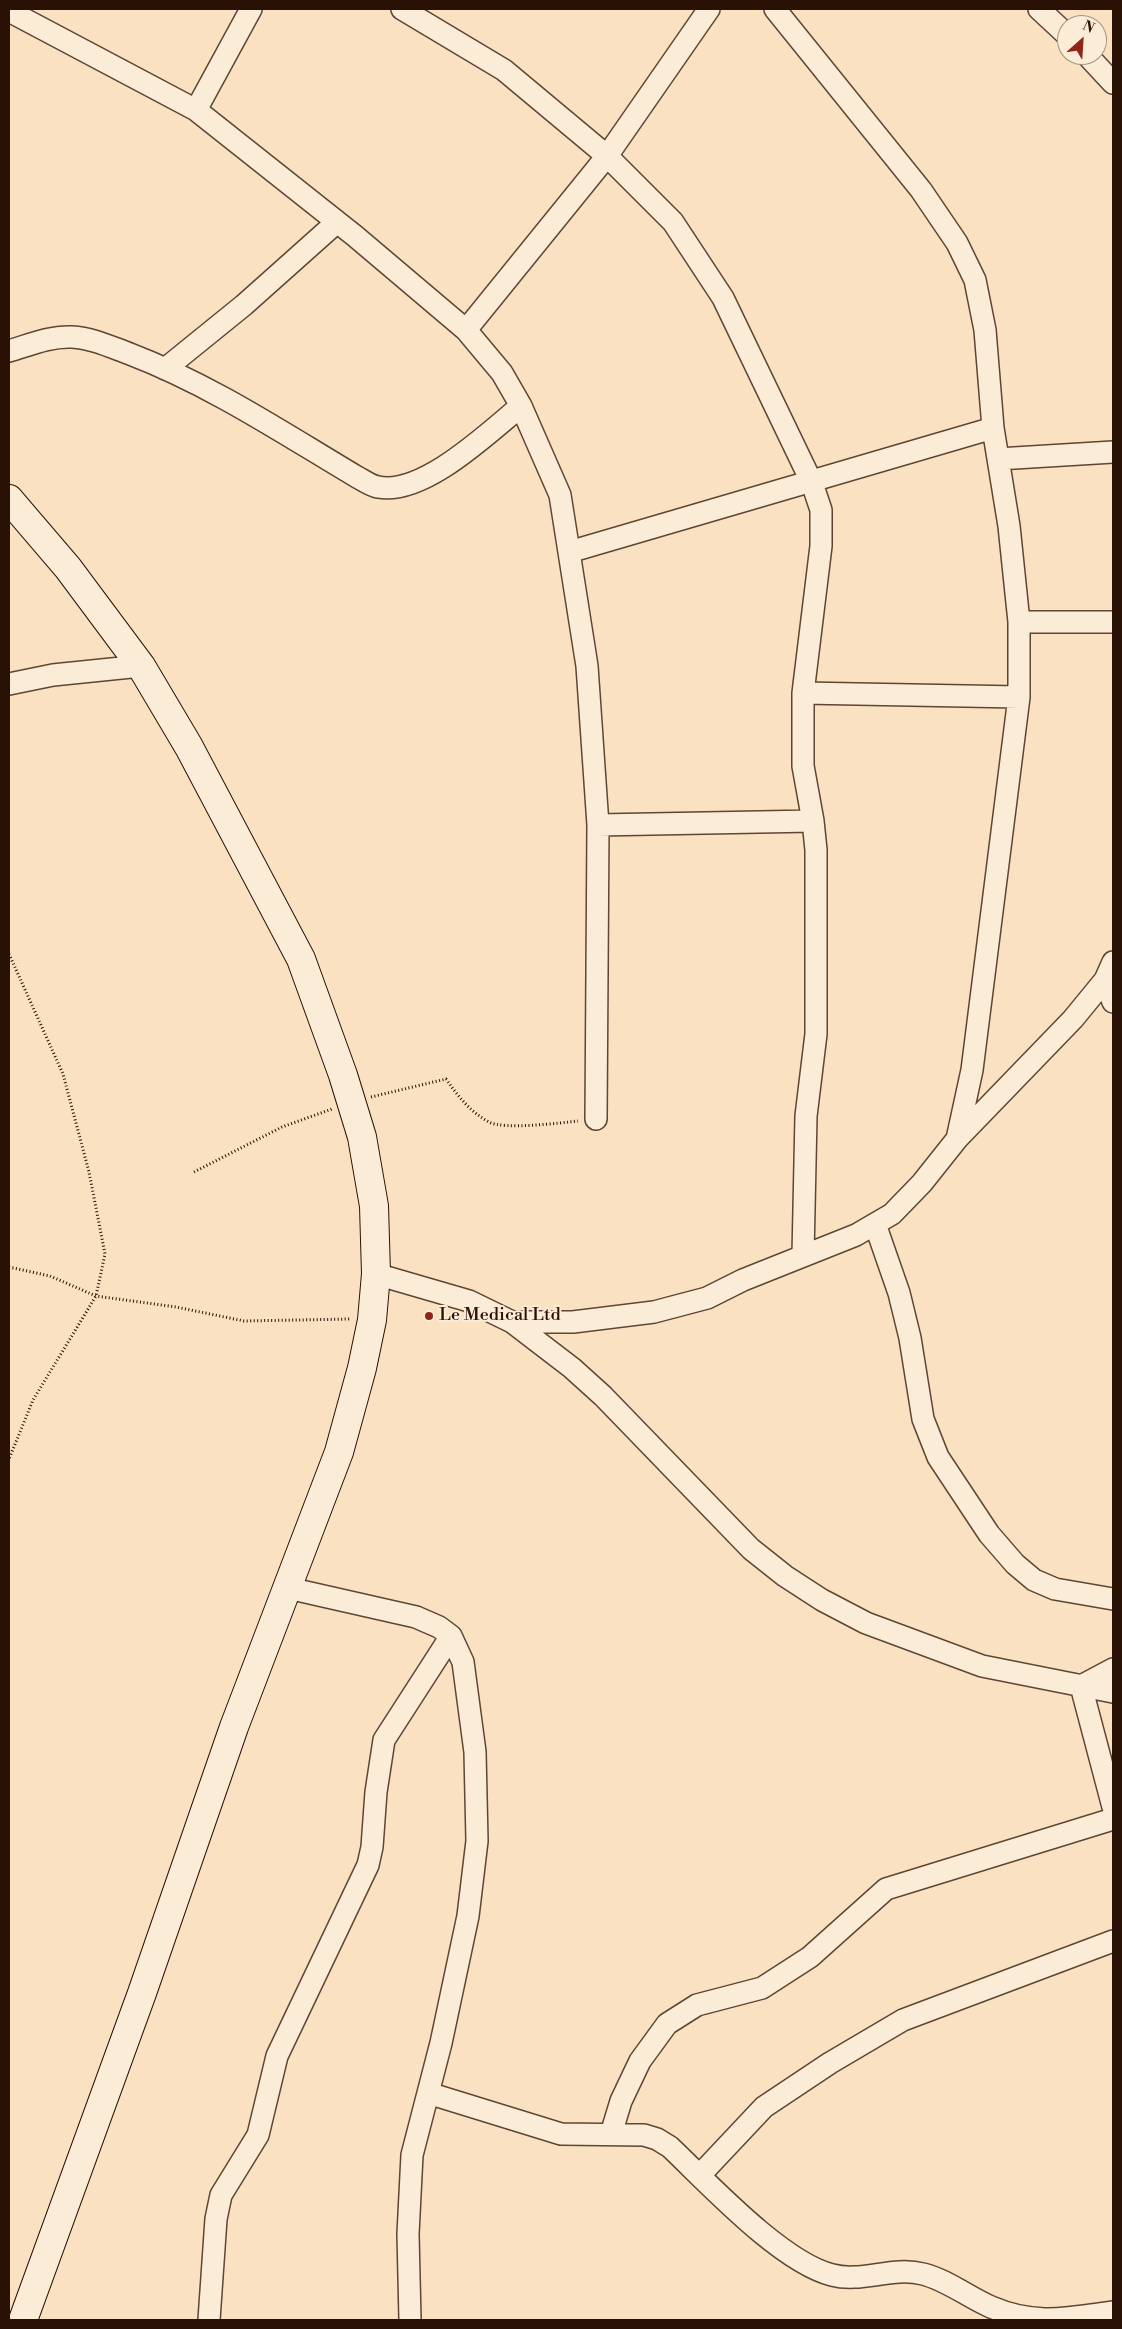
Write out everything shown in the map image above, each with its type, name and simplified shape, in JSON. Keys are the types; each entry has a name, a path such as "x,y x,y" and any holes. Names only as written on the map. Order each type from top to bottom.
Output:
{"main road":[{"path":"9,499 68,568 141,666 189,747 301,959 352,1101 362,1137 374,1206 376,1274 372,1320 362,1368 340,1452 234,1727 142,1993 23,2320"}],"street":[{"path":"196,110 251,9"},
{"path":"402,9 504,70 607,156 673,222 723,298 812,482 822,510 821,546 803,693 803,766 816,850 816,1034 806,1116 803,1256"},
{"path":"466,330 607,156 709,9"},
{"path":"775,9 921,190 957,243 975,280 985,330 993,428 1009,526 1019,622 1019,697 972,1070 957,1139"},
{"path":"1039,9 1057,26"},
{"path":"9,11 196,110 337,222 466,330 502,374 521,406 560,495 587,666 598,825 596,1120"},
{"path":"1096,65 1113,83"},
{"path":"165,369 244,304 337,222"},
{"path":"9,351 46,340 71,337 95,341 165,369 222,396 350,473 377,487 401,487 451,464 521,406"},
{"path":"570,552 993,428"},
{"path":"998,459 1113,452"},
{"path":"1019,622 1113,622"},
{"path":"9,684 53,675 141,666"},
{"path":"803,693 1019,697"},
{"path":"598,825 812,821"},
{"path":"512,1322 573,1322 654,1312 707,1298 743,1280 856,1235 875,1224 892,1214 922,1183 957,1139 1073,1019 1109,971"},
{"path":"1109,971 1113,1002"},
{"path":"875,1224 899,1293 910,1338 923,1419 938,1457 989,1534 1015,1564 1034,1580 1055,1589 1113,1599"},
{"path":"376,1274 469,1301 512,1322 572,1368 603,1396 751,1549 785,1576 822,1600 866,1623 982,1666 1113,1692"},
{"path":"288,1588 416,1617 439,1627 451,1636 463,1662 474,1743 477,1841 468,1916 428,2094 412,2155 408,2234 410,2320"},
{"path":"209,2320 216,2219 221,2194 258,2135 265,2111 269,2082 277,2056 368,1865 372,1847 376,1792 384,1740 451,1636"},
{"path":"1081,1686 1113,1669"},
{"path":"1081,1686 1113,1807"},
{"path":"611,2134 621,2101 640,2061 667,2024 697,2005 762,1988 810,1957 886,1890 1113,1819"},
{"path":"700,2176 764,2107 903,2020 1113,1941"},
{"path":"428,2094 561,2134 644,2135 658,2139 670,2147 773,2243 816,2269 833,2275 846,2277 891,2271 917,2272 941,2281 990,2307 1030,2319 1053,2320 1113,2312"}],"path":[{"path":"9,954 63,1074 89,1172 105,1254 96,1296 33,1400 9,1458"},
{"path":"194,1172 282,1127 352,1101 446,1079 462,1102 491,1123 535,1126 596,1120"},
{"path":"9,1267 50,1276 96,1296 176,1307 244,1321 328,1318 372,1320"}],"place":[{"name":"Le Medical Ltd","path":"429,1316"}]}
